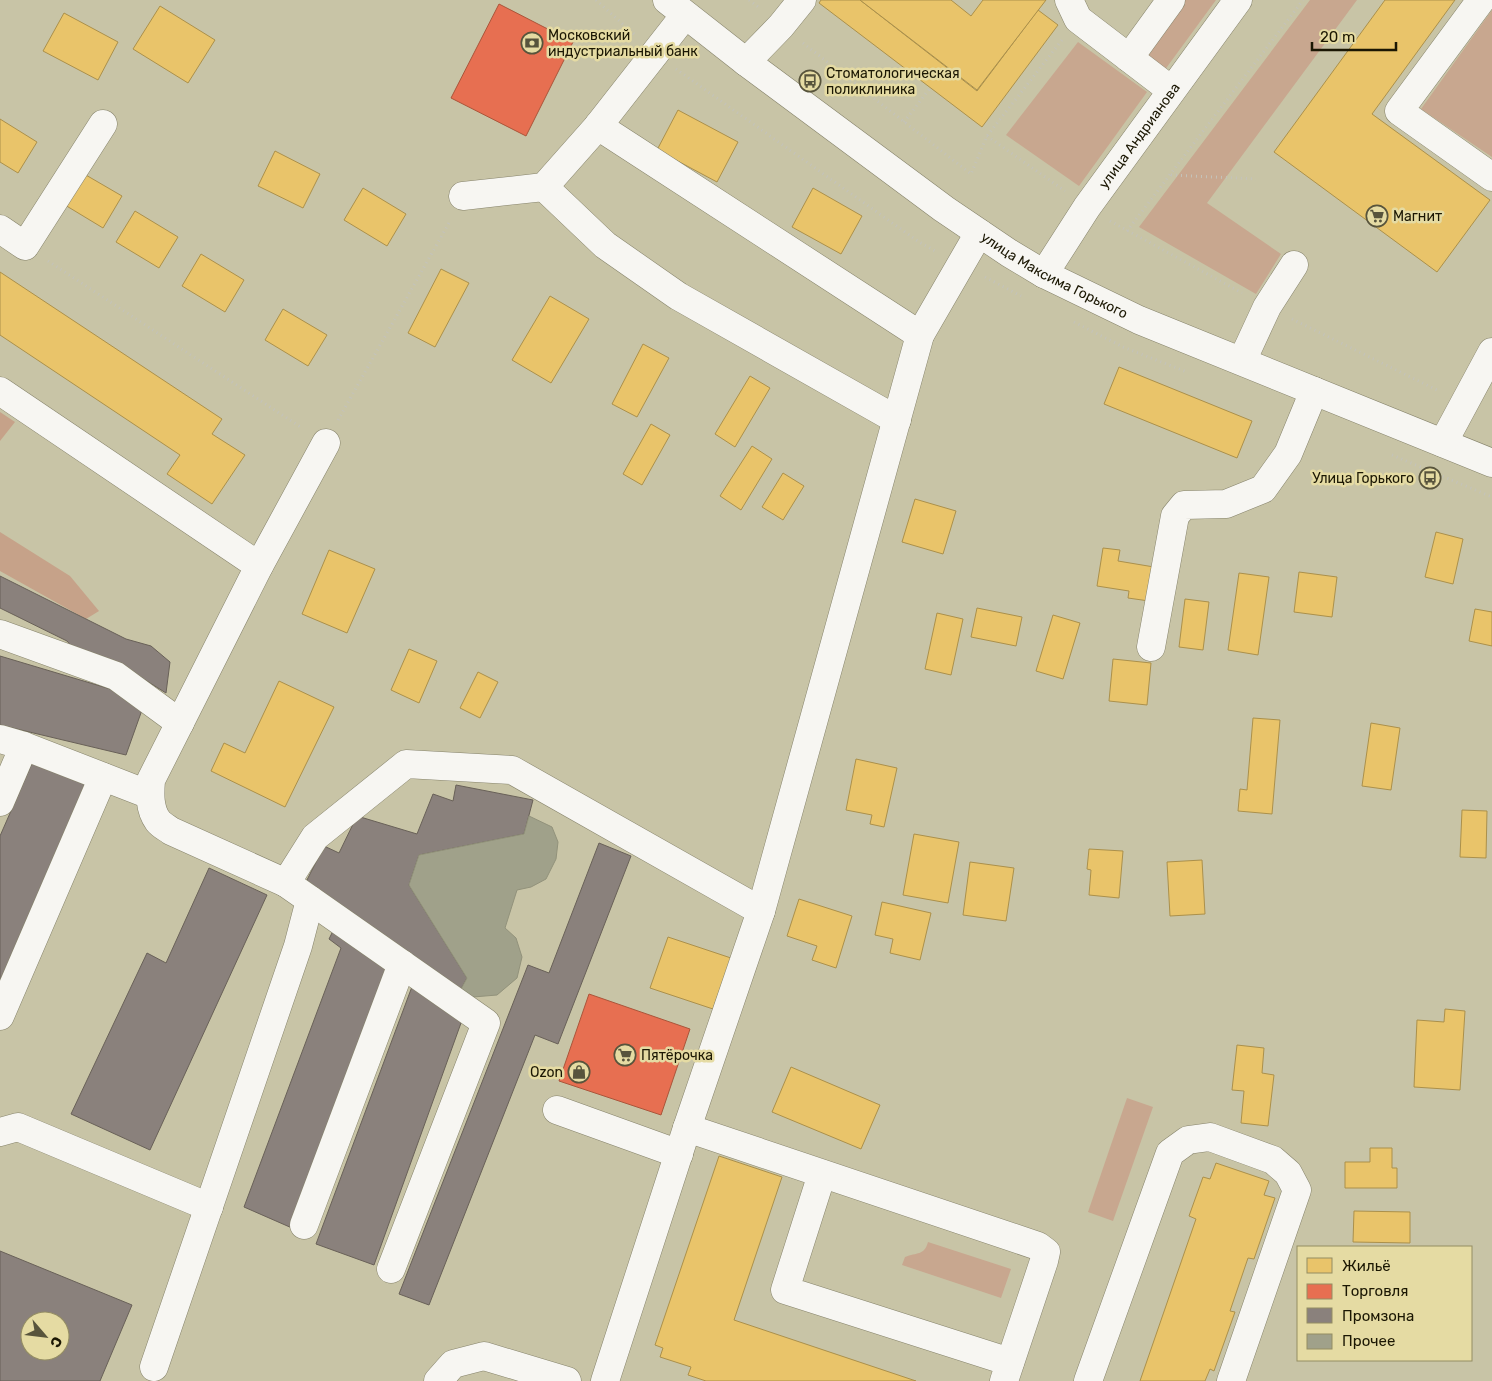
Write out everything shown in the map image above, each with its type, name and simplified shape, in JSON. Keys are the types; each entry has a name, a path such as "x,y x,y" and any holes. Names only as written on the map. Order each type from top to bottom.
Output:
{"street":[{"path":"746,62 802,0"},
{"path":"1129,58 1171,0"},
{"name":"улица Андрианова","path":"1044,274 1087,207 1238,0"},
{"path":"1480,0 1399,111 1492,177"},
{"path":"463,196 544,187 598,126 676,8"},
{"name":"улица Максима Горького","path":"676,8 944,209 1044,274 1139,320 1492,463"},
{"path":"1073,10 1129,58 1171,90"},
{"path":"0,229 25,246 103,124"},
{"path":"598,126 920,335"},
{"path":"544,187 605,245 678,296 897,420"},
{"path":"605,1381 687,1128 761,912 920,335 979,233"},
{"path":"1242,361 1267,307 1294,264"},
{"path":"1444,443 1492,352"},
{"path":"0,391 259,566"},
{"path":"1151,648 1175,516 1184,505 1226,504 1263,489 1288,454 1314,391"},
{"path":"326,443 259,566 151,780 150,795 152,808 158,821 171,831 286,883 486,1023 391,1269"},
{"path":"0,634 116,676 180,723"},
{"path":"0,802 12,743 150,795"},
{"path":"286,883 315,837 406,764 512,770 761,912"},
{"path":"0,1016 103,777"},
{"path":"154,1367 298,946 310,900"},
{"path":"304,1225 402,964"},
{"path":"557,1110 679,1154"},
{"path":"0,1132 18,1127 209,1208"},
{"path":"687,1128 1038,1246 1046,1252 1007,1371 785,1290 822,1174"},
{"path":"1088,1381 1170,1153 1188,1140 1210,1137 1273,1160 1288,1173 1297,1190 1231,1381"},
{"path":"438,1381 453,1364 484,1356 567,1381"}],"path":[{"path":"1127,231 1303,0"},
{"path":"780,26 971,174 987,136 1073,10"},
{"path":"904,122 930,88"},
{"path":"987,136 1087,207"},
{"path":"1170,175 1256,179"},
{"path":"25,246 326,443 463,196"}],"shaded area":[{"path":"1178,0 1216,0 1164,71 1139,53"},
{"path":"1310,0 1357,0 1207,203 1281,254 1256,294 1139,227"},
{"path":"1492,10 1492,157 1421,109"},
{"path":"1078,42 1147,92 1079,186 1006,135"},
{"path":"0,412 15,422 0,441"},
{"path":"0,532 70,576 99,611 86,619 0,571"},
{"path":"1127,1098 1153,1107 1113,1221 1088,1212"},
{"path":"928,1242 1011,1269 1001,1298 902,1265 905,1257 922,1252"}],"building: Жильё":[{"path":"821,0 860,0 977,91 1038,10 1058,25 982,127 819,3"},
{"path":"860,0 951,0 971,16 983,0 1046,0 977,90"},
{"path":"1385,0 1455,0 1372,114 1490,200 1437,272 1274,152"},
{"path":"160,6 215,40 188,83 133,49"},
{"path":"64,13 118,42 98,80 43,51"},
{"path":"678,110 738,142 717,182 657,150"},
{"path":"0,119 37,142 18,173 0,162"},
{"path":"275,151 320,174 303,208 258,186"},
{"path":"79,171 122,196 103,228 60,202"},
{"path":"363,188 406,214 387,246 344,220"},
{"path":"813,188 862,216 841,254 792,227"},
{"path":"135,211 178,237 159,268 116,242"},
{"path":"201,254 244,280 225,312 182,286"},
{"path":"441,269 469,283 435,347 408,333"},
{"path":"0,272 222,419 212,434 245,455 212,504 167,474 180,455 0,335"},
{"path":"550,296 589,319 551,383 512,360"},
{"path":"283,309 327,335 308,366 265,340"},
{"path":"643,344 669,358 637,417 612,404"},
{"path":"1119,367 1252,421 1237,458 1104,404"},
{"path":"750,376 770,388 735,447 715,434"},
{"path":"651,424 670,435 642,485 623,474"},
{"path":"752,446 772,459 741,510 720,496"},
{"path":"783,473 804,486 783,520 762,507"},
{"path":"915,499 956,511 943,554 902,542"},
{"path":"1436,532 1463,539 1453,584 1425,577"},
{"path":"1103,548 1120,550 1118,561 1154,567 1149,601 1128,598 1129,591 1097,586"},
{"path":"329,550 375,569 347,633 302,614"},
{"path":"1299,572 1337,577 1332,617 1294,612"},
{"path":"1239,573 1269,577 1258,655 1228,650"},
{"path":"1185,599 1209,602 1203,650 1179,647"},
{"path":"977,608 1022,617 1016,646 971,637"},
{"path":"1475,609 1492,612 1492,646 1469,641"},
{"path":"937,613 963,619 951,675 925,669"},
{"path":"1053,615 1080,623 1063,679 1036,671"},
{"path":"409,649 437,661 419,703 391,690"},
{"path":"1113,659 1151,663 1147,705 1109,701"},
{"path":"478,672 498,682 480,718 460,708"},
{"path":"279,681 334,707 285,807 211,771 224,743 245,753"},
{"path":"1253,718 1280,720 1272,814 1238,811 1240,789 1247,790"},
{"path":"1371,723 1400,728 1391,790 1362,786"},
{"path":"856,759 897,768 884,827 870,824 872,815 846,810"},
{"path":"1462,810 1487,811 1486,858 1460,857"},
{"path":"914,834 959,842 948,903 903,895"},
{"path":"1089,849 1123,851 1119,898 1089,895 1091,870 1087,869"},
{"path":"1202,860 1205,914 1170,916 1167,862"},
{"path":"970,862 1014,868 1006,921 963,915"},
{"path":"799,899 852,916 836,968 812,960 817,946 787,936"},
{"path":"882,902 931,913 920,960 890,953 893,939 875,935"},
{"path":"668,937 731,958 713,1009 650,988"},
{"path":"1445,1009 1465,1011 1460,1090 1414,1087 1417,1020 1444,1022"},
{"path":"1237,1045 1264,1048 1262,1073 1274,1075 1268,1126 1241,1123 1244,1091 1232,1090"},
{"path":"791,1067 880,1105 861,1149 772,1112"},
{"path":"1370,1148 1392,1148 1392,1168 1397,1168 1397,1188 1345,1188 1345,1162 1370,1162"},
{"path":"719,1156 782,1177 734,1320 916,1381 706,1381 688,1375 691,1367 660,1357 663,1348 655,1345"},
{"path":"1216,1163 1269,1181 1264,1195 1275,1198 1254,1259 1248,1258 1230,1311 1235,1312 1214,1371 1210,1369 1205,1381 1140,1381 1196,1219 1189,1216 1203,1177 1210,1179"},
{"path":"1354,1211 1410,1212 1410,1243 1353,1242"}],"building: Торговля":[{"path":"499,4 573,42 526,136 451,98"},
{"name":"Пятёрочка","path":"589,994 690,1029 661,1115 559,1081"}],"building: Промзона":[{"path":"0,576 126,639 151,646 170,662 166,693 126,668 73,648 67,641 0,608"},
{"path":"0,656 117,691 142,710 126,755 0,725"},
{"path":"32,763 86,783 0,983 0,836"},
{"path":"456,785 533,800 524,834 419,855 409,885 467,978 460,991 348,910 305,884 324,846 339,853 357,816 417,834 433,794 453,801"},
{"path":"599,843 631,856 558,1044 535,1035 429,1305 399,1294 528,965 549,973"},
{"path":"209,868 267,895 150,1150 71,1114 147,953 166,963"},
{"path":"337,923 392,964 292,1228 244,1207 341,948 329,939"},
{"path":"413,984 445,1000 461,1023 374,1265 316,1244"},
{"path":"0,1251 132,1305 100,1381 0,1381"}],"building: Прочее":[{"path":"529,816 552,827 558,842 556,859 546,879 531,887 517,890 505,928 516,938 522,957 517,978 497,995 473,997 460,991 467,978 409,885 419,855 524,834"}],"place":[{"name":"Московский индустриальный банк","path":"532,43"},
{"name":"Стоматологическая поликлиника","path":"810,81"},
{"name":"Магнит","path":"1377,216"},
{"name":"Улица Горького","path":"1430,478"},
{"name":"Пятёрочка","path":"625,1055"},
{"name":"Ozon","path":"579,1072"}]}
